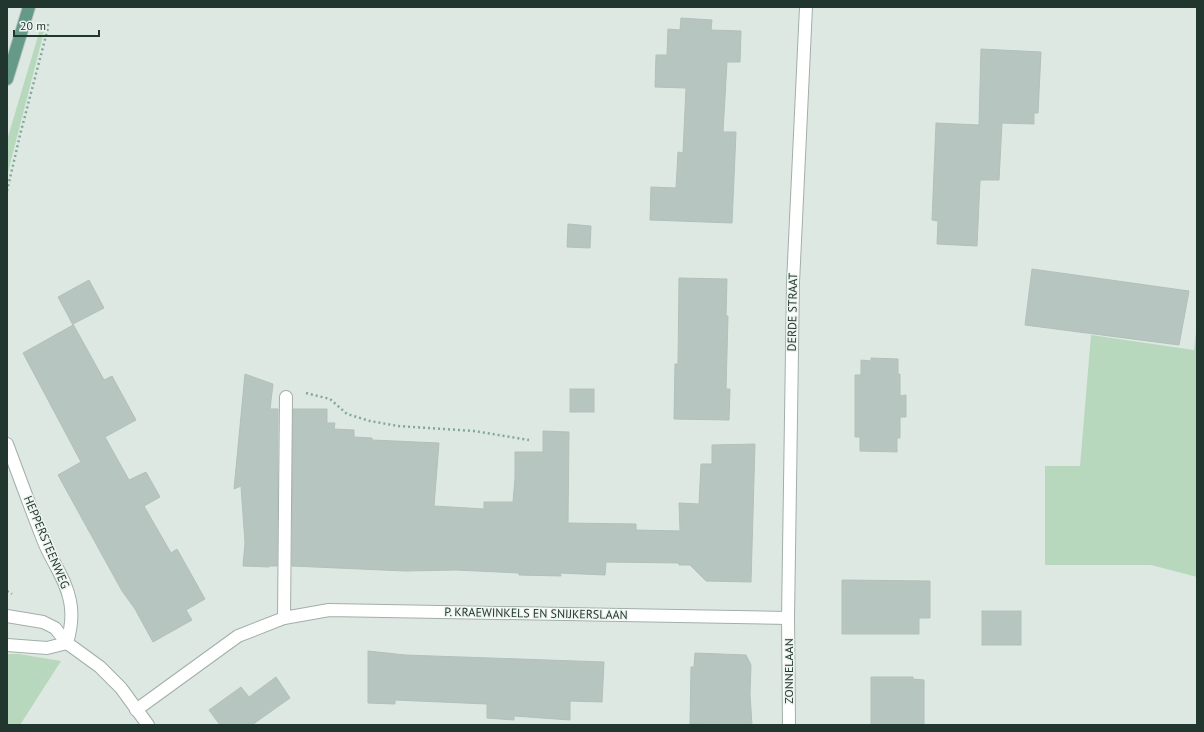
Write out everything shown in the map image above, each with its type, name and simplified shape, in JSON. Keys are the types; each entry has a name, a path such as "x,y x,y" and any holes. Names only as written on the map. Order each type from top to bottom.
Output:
{"main road":[{"path":"7,79 29,7"}],"street":[{"name":"DERDE STRAAT","path":"788,618 793,283 806,7"},
{"path":"284,618 286,397"},
{"name":"HEPPERSTEENWEG","path":"7,444 45,543 67,589 72,618 67,643"},
{"name":"P. KRAEWINKELS EN SNIJKERSLAAN","path":"136,710 238,636 284,618 329,610 788,618"},
{"path":"7,616 43,622 60,632 67,643 100,667 121,688 148,725"},
{"name":"ZONNELAAN","path":"788,618 789,725"},
{"path":"7,645 47,648 67,643"}],"path":[{"path":"7,191 48,28 48,18"},
{"path":"286,397 293,392 330,399 347,414 377,423 398,426 474,431 528,440"}],"green space":[{"path":"41,26 45,28 7,176 7,140"},
{"path":"1197,324 1197,577 1151,565 1045,565 1045,466 1080,466 1091,335 1194,350"},
{"path":"7,654 19,654 61,661 20,725 7,725"}],"building":[{"path":"681,18 712,20 711,30 741,31 740,62 727,62 723,132 736,132 732,223 650,220 651,187 676,188 678,152 683,153 686,88 655,87 656,55 667,55 668,29 680,30"},
{"path":"981,49 1041,52 1038,113 1034,113 1034,124 1002,123 999,180 980,180 977,246 937,244 938,221 932,220 936,123 979,125"},
{"path":"568,224 591,226 590,248 567,247"},
{"path":"1032,269 1189,291 1179,345 1025,325"},
{"path":"679,278 727,279 726,316 728,316 726,389 730,389 729,420 674,419 675,364 678,364"},
{"path":"89,280 104,308 73,324 104,380 112,376 136,420 105,437 129,480 146,472 160,497 144,506 171,553 177,549 205,599 186,610 192,620 153,642 135,609 122,591 58,475 81,462 23,353 73,325 58,297"},
{"path":"871,358 898,359 900,396 906,395 906,417 900,417 900,438 897,438 897,452 860,451 860,437 855,437 855,375 861,375 861,360 871,361"},
{"path":"245,374 273,384 270,409 278,409 277,566 243,566 245,543 241,486 234,489"},
{"path":"570,389 594,389 594,412 570,412"},
{"path":"293,409 327,409 327,423 335,423 334,429 354,430 354,437 372,438 372,440 439,443 434,506 484,509 484,502 513,502 515,452 543,452 543,431 569,432 568,523 636,524 636,530 680,531 679,503 699,504 701,464 712,464 712,445 755,444 751,582 706,581 690,565 679,565 679,563 606,562 605,575 560,573 561,576 519,575 519,573 456,570 405,571 292,566"},
{"path":"842,580 930,581 930,618 919,618 919,634 842,634"},
{"path":"982,611 1021,611 1021,645 982,645"},
{"path":"368,651 405,655 604,662 602,702 570,701 570,720 514,716 514,720 487,718 487,704 395,700 395,704 368,703"},
{"path":"695,653 746,655 751,665 750,694 752,725 690,724 691,667 694,667"},
{"path":"276,677 290,698 252,725 220,725 209,710 241,687 249,697"},
{"path":"871,677 913,677 913,679 924,680 924,725 871,725"}]}
